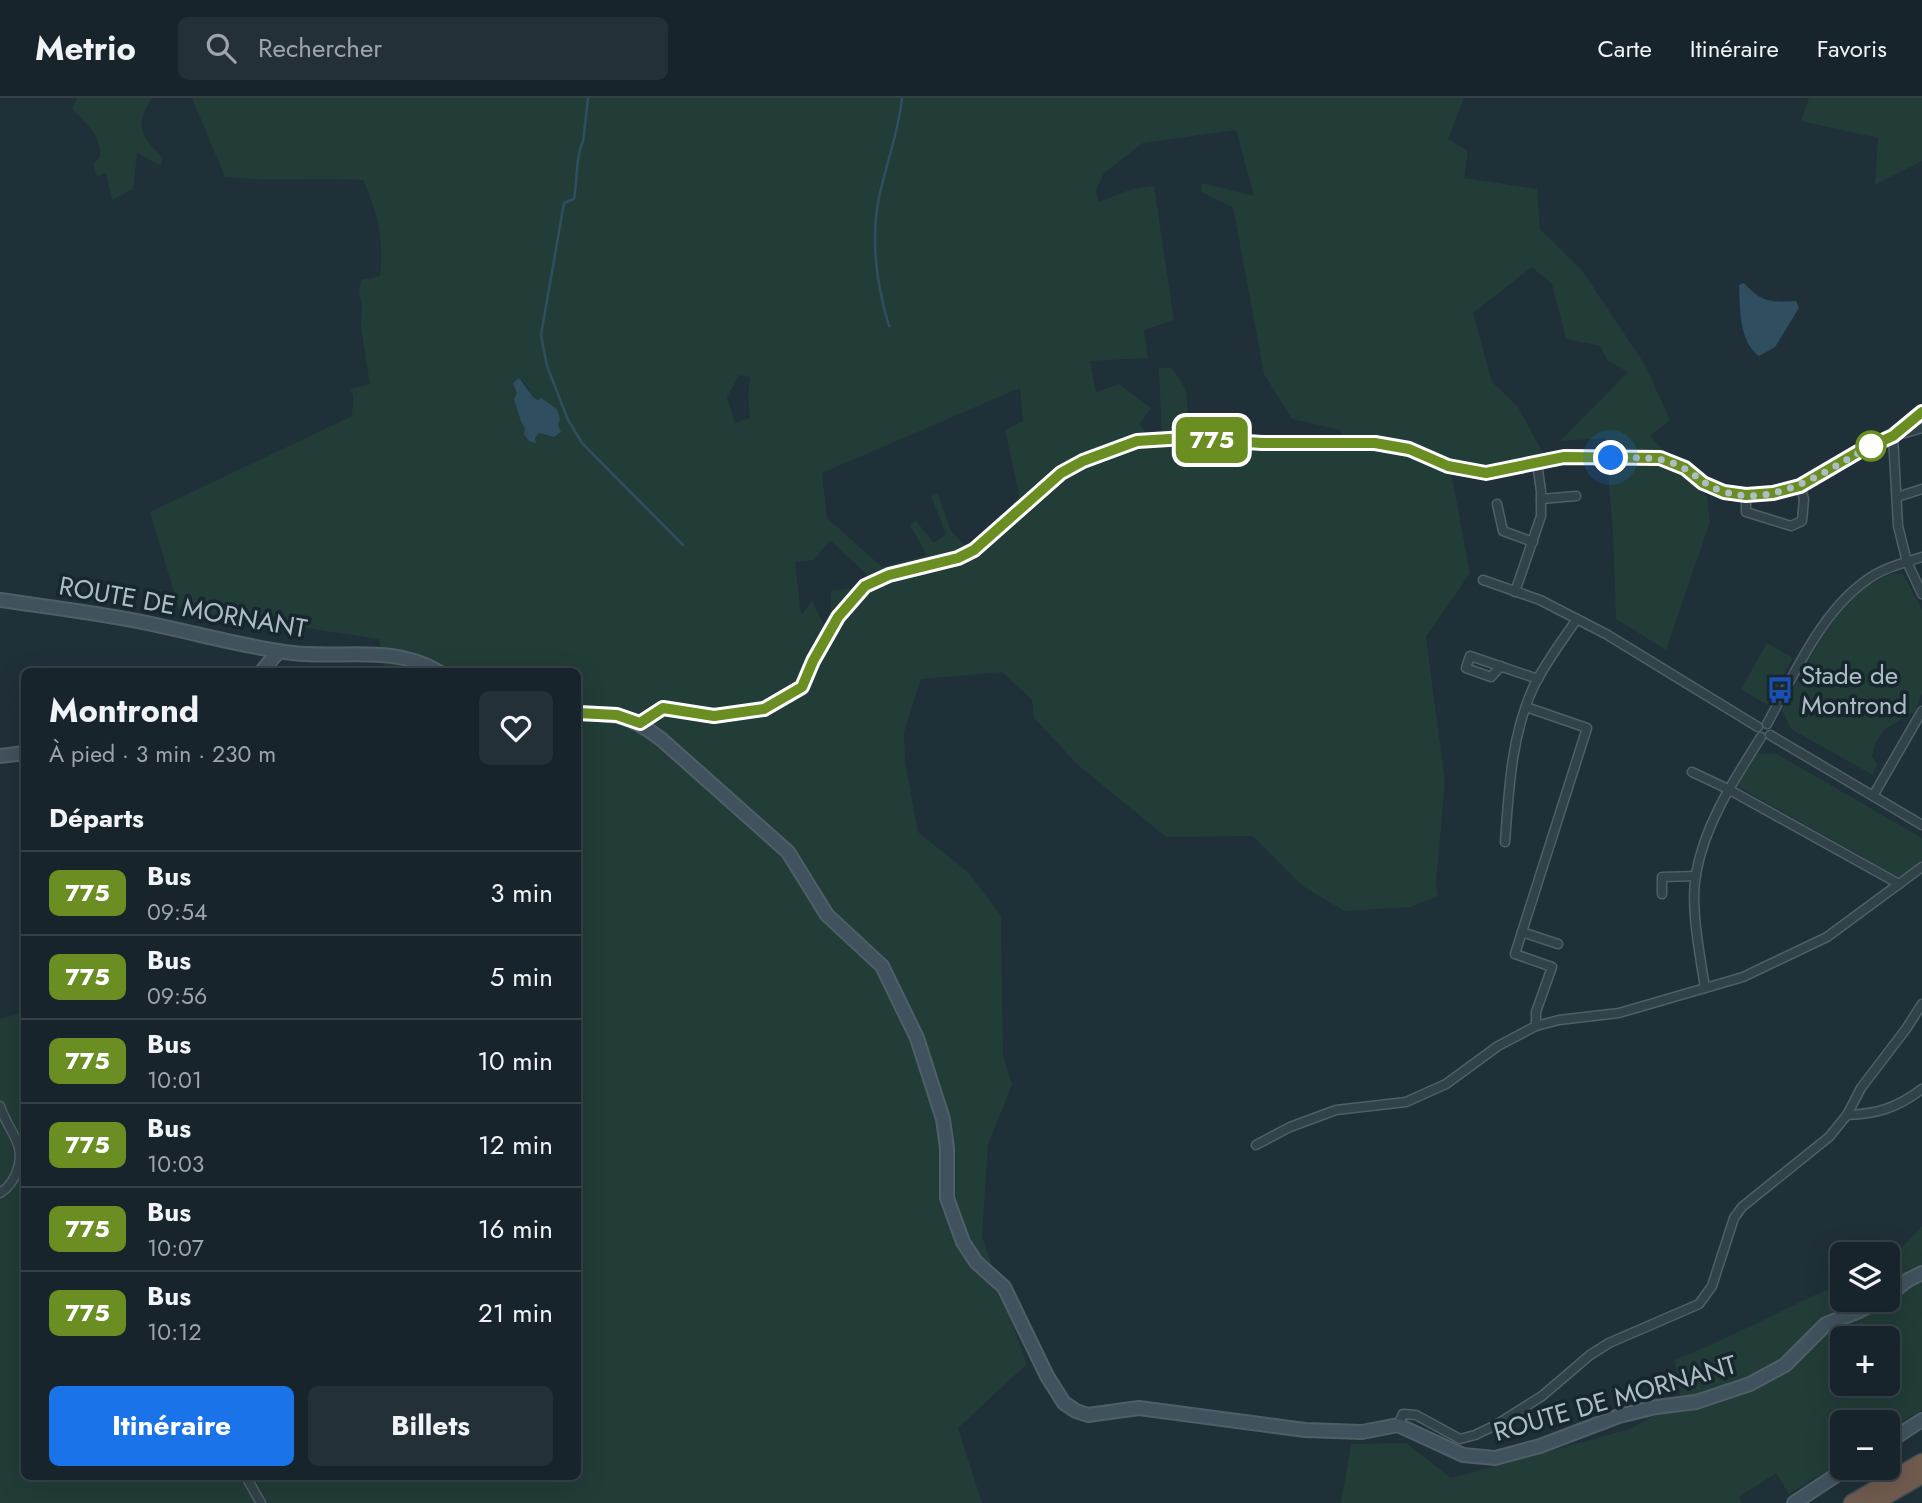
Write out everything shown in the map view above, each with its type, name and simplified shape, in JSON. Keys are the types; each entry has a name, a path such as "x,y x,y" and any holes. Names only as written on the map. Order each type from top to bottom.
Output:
{"highway":[{"path":"1853,1503 1922,1462"},
{"path":"1874,1503 1922,1475"}],"main road":[{"name":"ROUTE DE MORNANT","path":"0,600 145,623 238,644 295,653 386,654 429,668"},
{"path":"264,668 279,650"},
{"path":"581,713 617,715 640,723 660,738 788,852 827,915 881,966 917,1038 943,1119 947,1148 947,1198 962,1242 976,1262 1004,1287 1047,1376 1064,1403 1088,1415 1139,1408 1305,1430 1362,1432 1398,1425"},
{"path":"0,756 21,753"},
{"path":"1900,1286 1922,1273"},
{"name":"ROUTE DE MORNANT","path":"1398,1425 1463,1455 1495,1458 1540,1446 1619,1416 1656,1407 1696,1402 1750,1384 1785,1365 1826,1324 1857,1312"},
{"path":"1900,1434 1922,1420"},
{"path":"1794,1503 1830,1479"}],"street":[{"path":"1893,436 1922,412"},
{"path":"640,723 663,708 714,716 764,709 802,687 813,661 838,617 865,586 889,575 958,558 974,550 1061,473 1083,461 1137,441 1185,438 1262,443 1375,443 1409,449 1448,466 1486,473 1564,457 1660,458 1685,468 1703,483 1724,492 1746,495 1773,493 1800,486 1858,452 1893,436 1922,428"},
{"path":"1893,436 1898,526 1907,562 1922,594"},
{"path":"1515,592 1541,516 1536,463"},
{"path":"1746,495 1746,512 1791,526 1802,521 1804,499 1800,486"},
{"path":"1897,497 1922,489"},
{"path":"1541,499 1576,496"},
{"path":"1497,503 1503,531 1533,542"},
{"path":"1922,557 1879,572 1840,603 1757,733 1922,825"},
{"path":"1483,580 1540,600 1577,619 1762,726 1771,728 1728,789 1710,825 1696,876 1695,899 1705,988"},
{"path":"1505,842 1515,742 1526,707 1538,679 1577,619"},
{"path":"1502,666 1538,679"},
{"path":"1526,707 1587,728 1515,954 1552,967 1536,1012 1536,1026"},
{"path":"1873,796 1922,711"},
{"path":"1692,772 1728,789 1899,884"},
{"path":"1256,1145 1290,1127 1336,1111 1406,1102 1446,1084 1498,1046 1536,1026 1559,1020 1619,1013 1743,977 1827,937 1922,867"},
{"path":"1662,894 1662,877 1696,876"},
{"path":"1522,932 1558,944"},
{"path":"1398,1425 1403,1414 1416,1415 1460,1439 1475,1436 1542,1396 1590,1355 1609,1343 1699,1304 1712,1286 1734,1218 1742,1207 1829,1137 1847,1115 1861,1088 1922,1004"},
{"path":"1847,1115 1872,1114 1906,1101 1922,1089"},
{"path":"0,1106 21,1146"},
{"path":"0,1193 12,1184 21,1153"},
{"path":"248,1480 261,1503"}],"green space":[{"path":"77,98 152,98 143,117 142,131 163,158 161,166 137,153 133,189 112,200 106,173 97,177 93,164 100,157 96,136 72,109"},
{"path":"192,98 1464,98 1448,139 1468,151 1464,178 1537,189 1540,229 1582,270 1645,365 1670,420 1650,436 1707,497 1710,522 1666,650 1616,619 1613,533 1605,438 1560,441 1628,372 1608,361 1600,346 1566,339 1552,284 1532,267 1473,313 1492,382 1518,407 1543,453 1486,468 1449,461 1470,573 1426,637 1445,782 1436,883 1438,896 1411,907 1344,911 1303,886 1253,836 1166,837 1078,765 1034,718 1032,700 1002,672 921,679 904,732 905,762 918,832 969,873 1001,916 1003,1055 1012,1085 988,1145 982,1237 1027,1364 958,1428 982,1503 0,1503 0,1019 21,1013 21,1480 581,1480 581,668 384,668 379,639 179,609 150,512 352,416 353,396 350,389 370,384 361,328 362,305 359,291 361,280 380,276 381,251 376,215 363,180 225,177","holes":["1236,130 1254,196 1202,183 1201,192 1233,207 1264,374 1292,419 1340,430 1345,447 1204,447 1189,427 1186,390 1172,368 1159,368 1162,443 1154,442 1139,424 1151,408 1119,384 1096,392 1090,361 1148,358 1144,330 1174,320 1154,186 1132,189 1099,202 1096,191 1104,173 1143,143","739,375 750,377 750,418 735,423 727,397","524,382 534,398 544,401 558,425 549,436 539,433 535,437 521,422 514,399","1020,388 1023,421 1005,430 1019,495 1005,530 973,554 951,531 938,494 931,496 946,534 934,543 916,521 910,525 927,555 882,567 827,518 822,473","830,540 869,577 853,588 831,591 831,614 825,627 812,601 801,615 795,562 814,560"]},
{"path":"1809,98 1922,98 1922,161 1875,185 1878,138 1801,121"},
{"path":"1890,574 1903,574 1922,609 1922,693 1915,711 1885,729 1876,742 1872,756 1877,765 1873,775 1791,729 1782,710 1816,647 1837,617 1861,591"},
{"path":"1767,643 1793,658 1767,705 1741,689"},
{"path":"1757,754 1777,754 1922,838 1922,862 1898,877 1737,786"},
{"path":"1922,1226 1922,1410 1900,1423 1900,1410 1830,1410 1830,1469 1789,1494 1776,1473 1739,1497 1742,1503 1341,1503 1351,1444 1406,1443 1451,1478 1630,1429 1681,1401 1675,1360 1830,1288 1830,1312 1900,1312 1900,1249"}],"water":[{"path":"1744,283 1762,298 1796,301 1799,308 1775,347 1759,356 1752,350 1742,324 1739,285"},
{"path":"519,378 534,398 541,398 557,409 561,432 554,437 539,433 535,438 536,443 529,441 524,434 525,428 514,399 517,393 513,383"}],"waterway":[{"path":"588,98 574,199 564,203 541,335 547,366 568,420 582,443 683,545"},
{"path":"889,326 878,277 875,226 902,98"}],"bus line":[{"name":"775","path":"581,713 617,715 640,723 663,708 714,716 764,709 802,687 813,661 838,617 865,586 889,575 958,558 974,550 995,535 1061,473 1083,461 1137,441 1185,438 1262,443 1375,443 1409,449 1465,471 1486,473 1564,457 1660,458 1685,468 1703,483 1724,492 1746,495 1773,493 1800,486 1858,452 1893,436 1922,412"}],"place":[{"name":"Stade de Montrond","path":"1780,690"}],"route":[{"path":"1611,458 1660,458 1685,468 1703,483 1724,492 1746,495 1773,493 1800,486 1871,446"}]}
